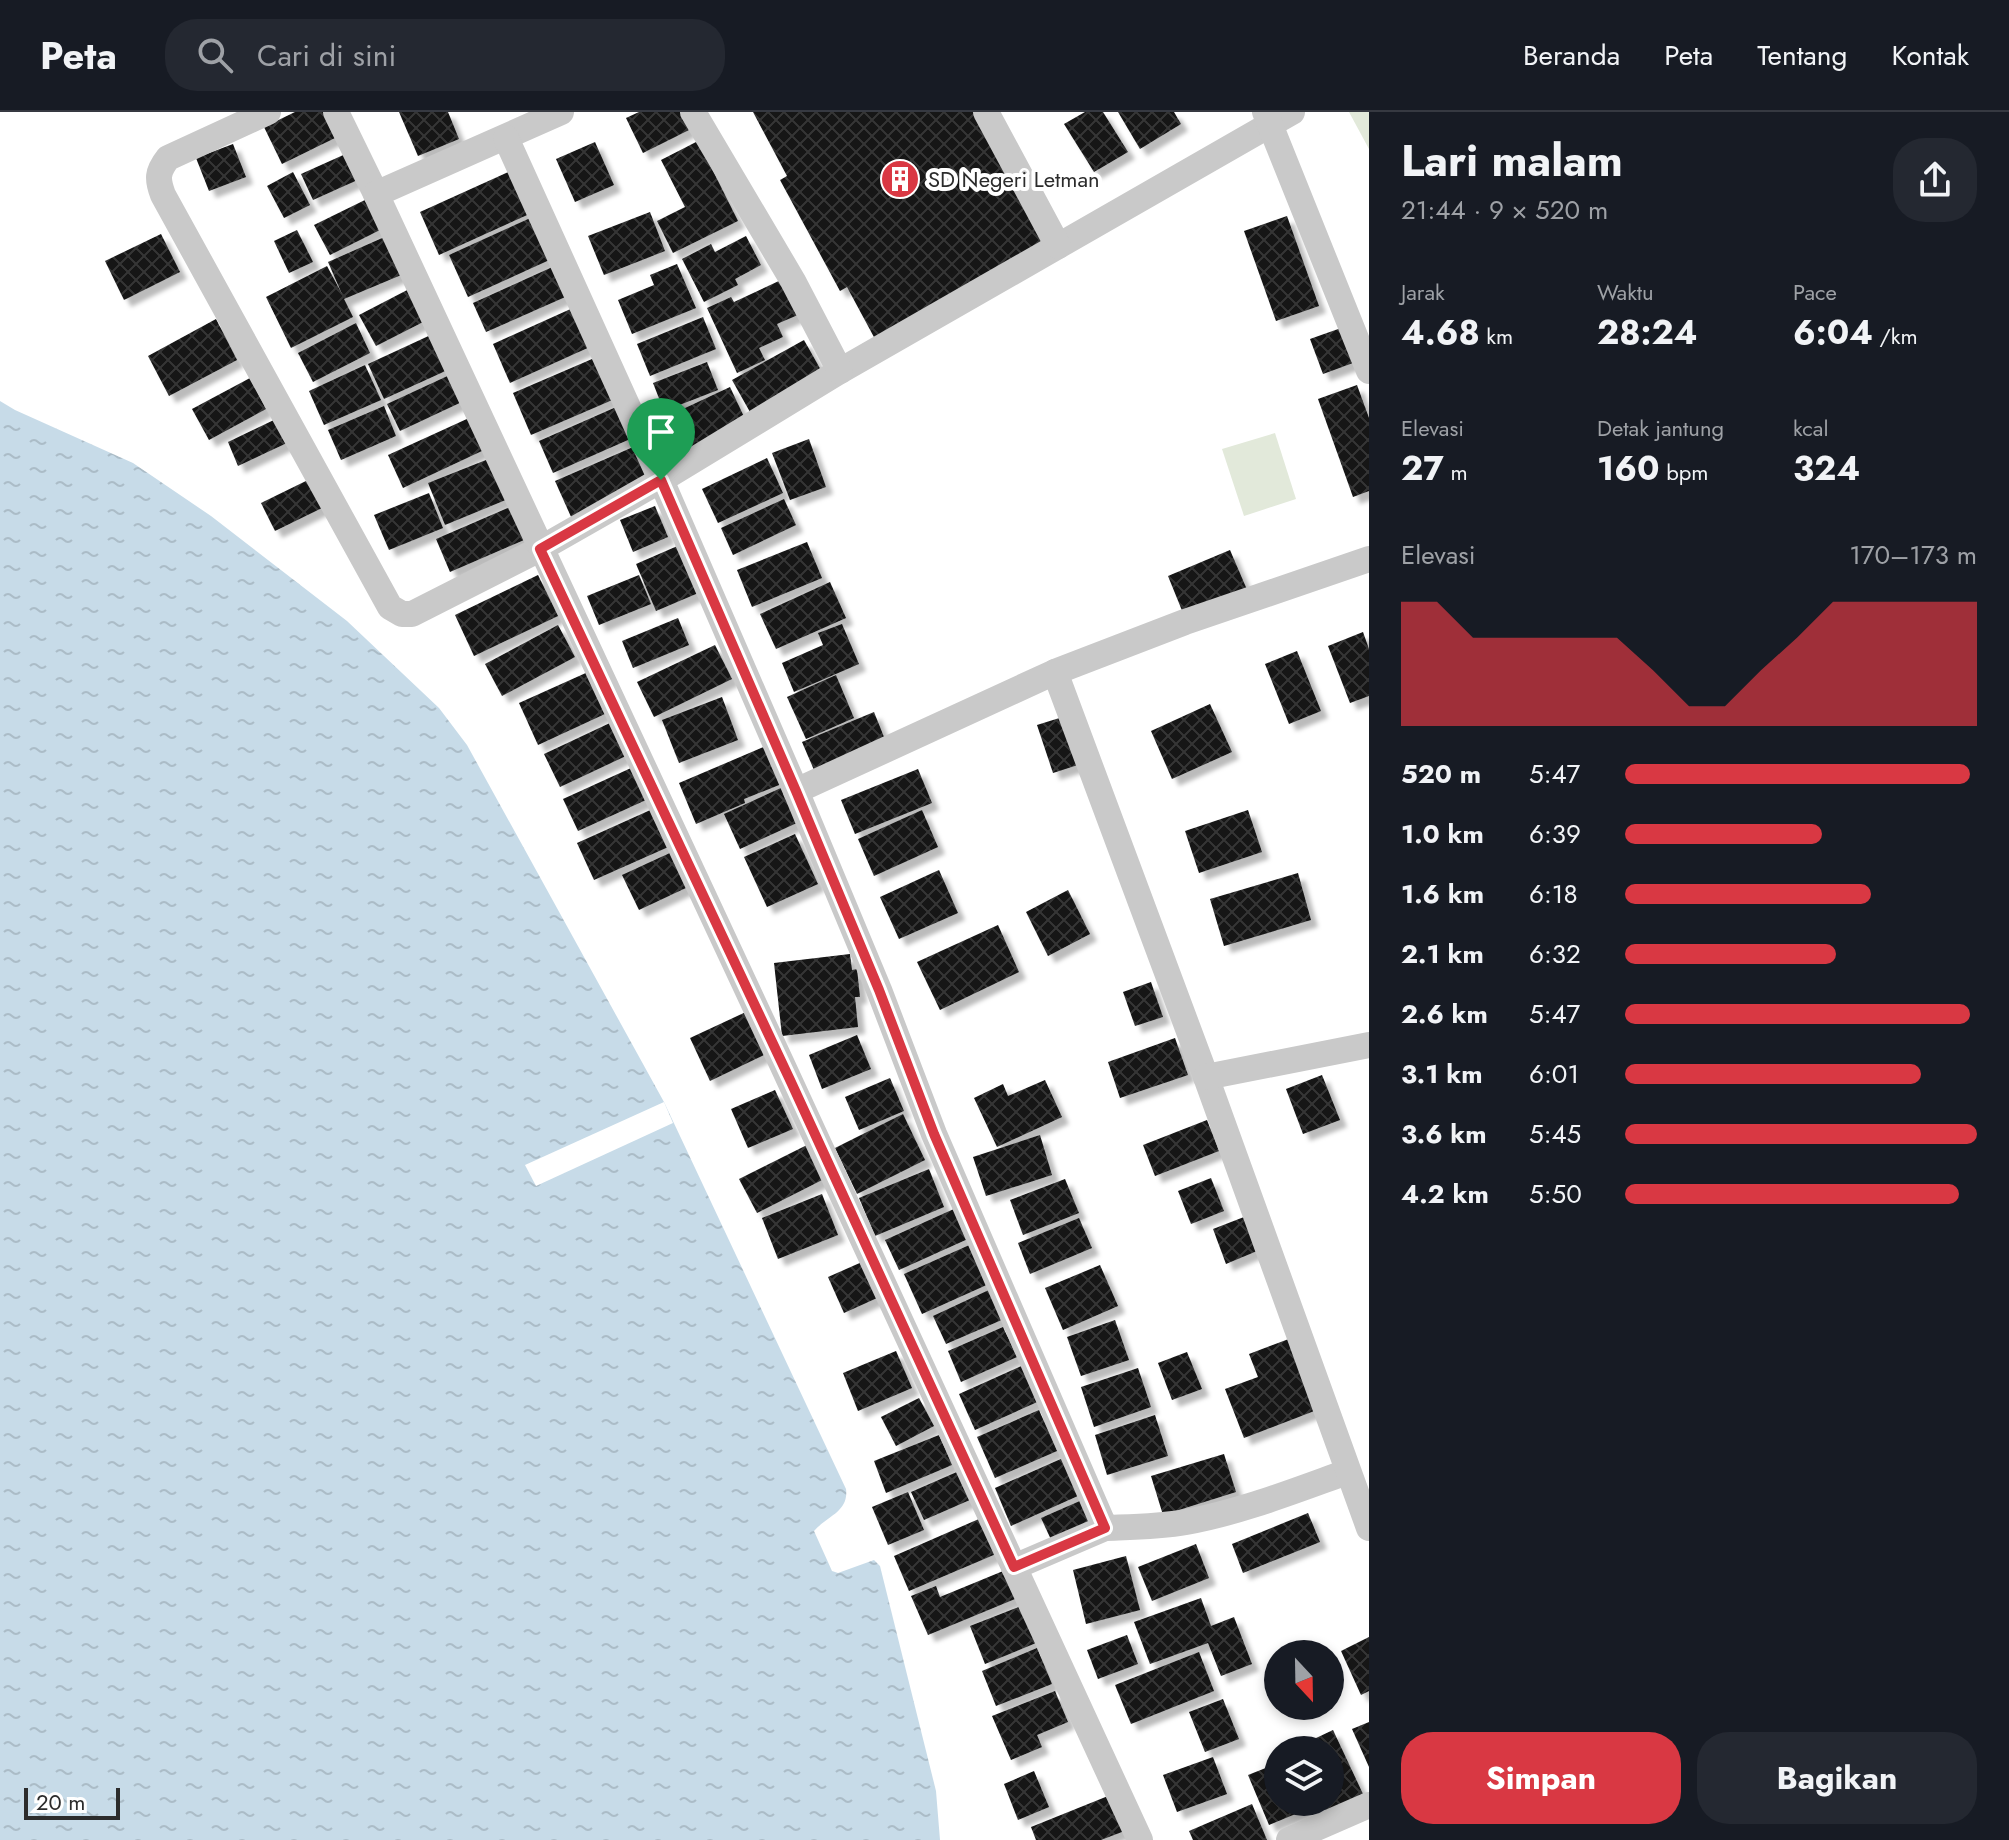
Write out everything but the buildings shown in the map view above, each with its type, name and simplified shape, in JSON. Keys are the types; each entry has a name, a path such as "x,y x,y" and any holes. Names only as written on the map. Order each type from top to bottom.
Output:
{"street":[{"path":"268,112 168,158 158,171 158,181 390,607 402,614 412,614 540,549 1276,116 1369,371"},
{"path":"336,112 791,1082 1140,1840"},
{"path":"376,194 561,112"},
{"path":"693,112 793,281 840,371"},
{"path":"986,112 1058,246"},
{"path":"506,138 661,480 796,791 879,990 934,1134 1105,1528"},
{"path":"796,791 1055,672 1185,622 1369,559"},
{"path":"1055,672 1369,1528"},
{"path":"1206,1077 1369,1045"},
{"path":"1014,1567 1105,1528 1184,1523 1210,1517 1347,1472"},
{"path":"1289,1840 1369,1805"}],"green space":[{"path":"1349,112 1369,112 1369,149"},
{"path":"1275,433 1296,499 1244,516 1222,449"}],"water":[{"path":"0,401 133,463 211,516 347,621 439,708 467,745 664,1102 846,1489 841,1508 814,1531 832,1571 838,1573 874,1560 880,1566 936,1791 940,1840 0,1840"}],"pier":[{"path":"664,1102 673,1123 536,1186 525,1165"}],"place":[{"name":"SD Negeri Letman","path":"900,179"}],"route":[{"path":"661,480 796,791 879,990 934,1134 1105,1528 1014,1567 791,1082 540,549 661,480"}]}
